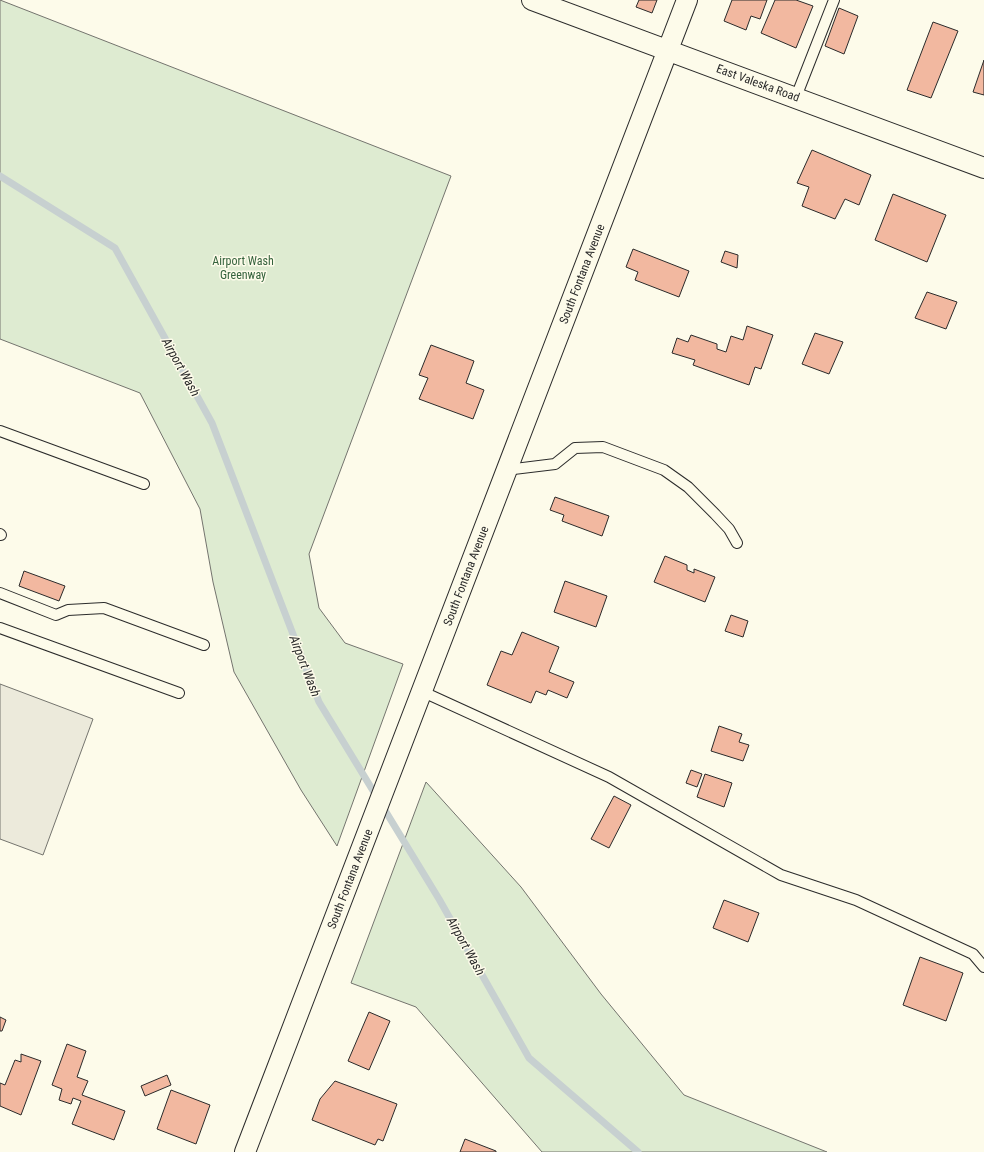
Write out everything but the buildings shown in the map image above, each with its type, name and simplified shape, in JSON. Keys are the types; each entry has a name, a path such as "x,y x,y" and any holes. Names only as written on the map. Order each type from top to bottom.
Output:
{"street":[{"name":"East Valeska Road","path":"532,0 984,168"},
{"name":"South Fontana Avenue","path":"245,1152 687,0"}],"lane":[{"path":"796,97 834,0"},
{"path":"0,431 144,484"},
{"path":"506,470 555,464 575,448 603,447 664,470 688,487 729,529 737,543"},
{"path":"0,593 56,615 68,610 104,608 204,645"},
{"path":"0,628 179,693"},
{"path":"421,691 609,777 781,875 856,900 973,954 984,967"}],"green space":[{"name":"Airport Wash Greenway","path":"0,0 451,176 309,554 319,608 345,643 403,664 337,846 301,790 234,672 213,582 200,509 140,393 0,339"},
{"path":"426,782 521,887 601,994 684,1095 827,1152 542,1152 416,1007 351,983"}],"shaded area":[{"path":"0,684 93,719 43,855 0,839"}],"waterway":[{"name":"Airport Wash","path":"0,176 115,248 212,423 319,702 439,899 529,1058 638,1152"}]}
